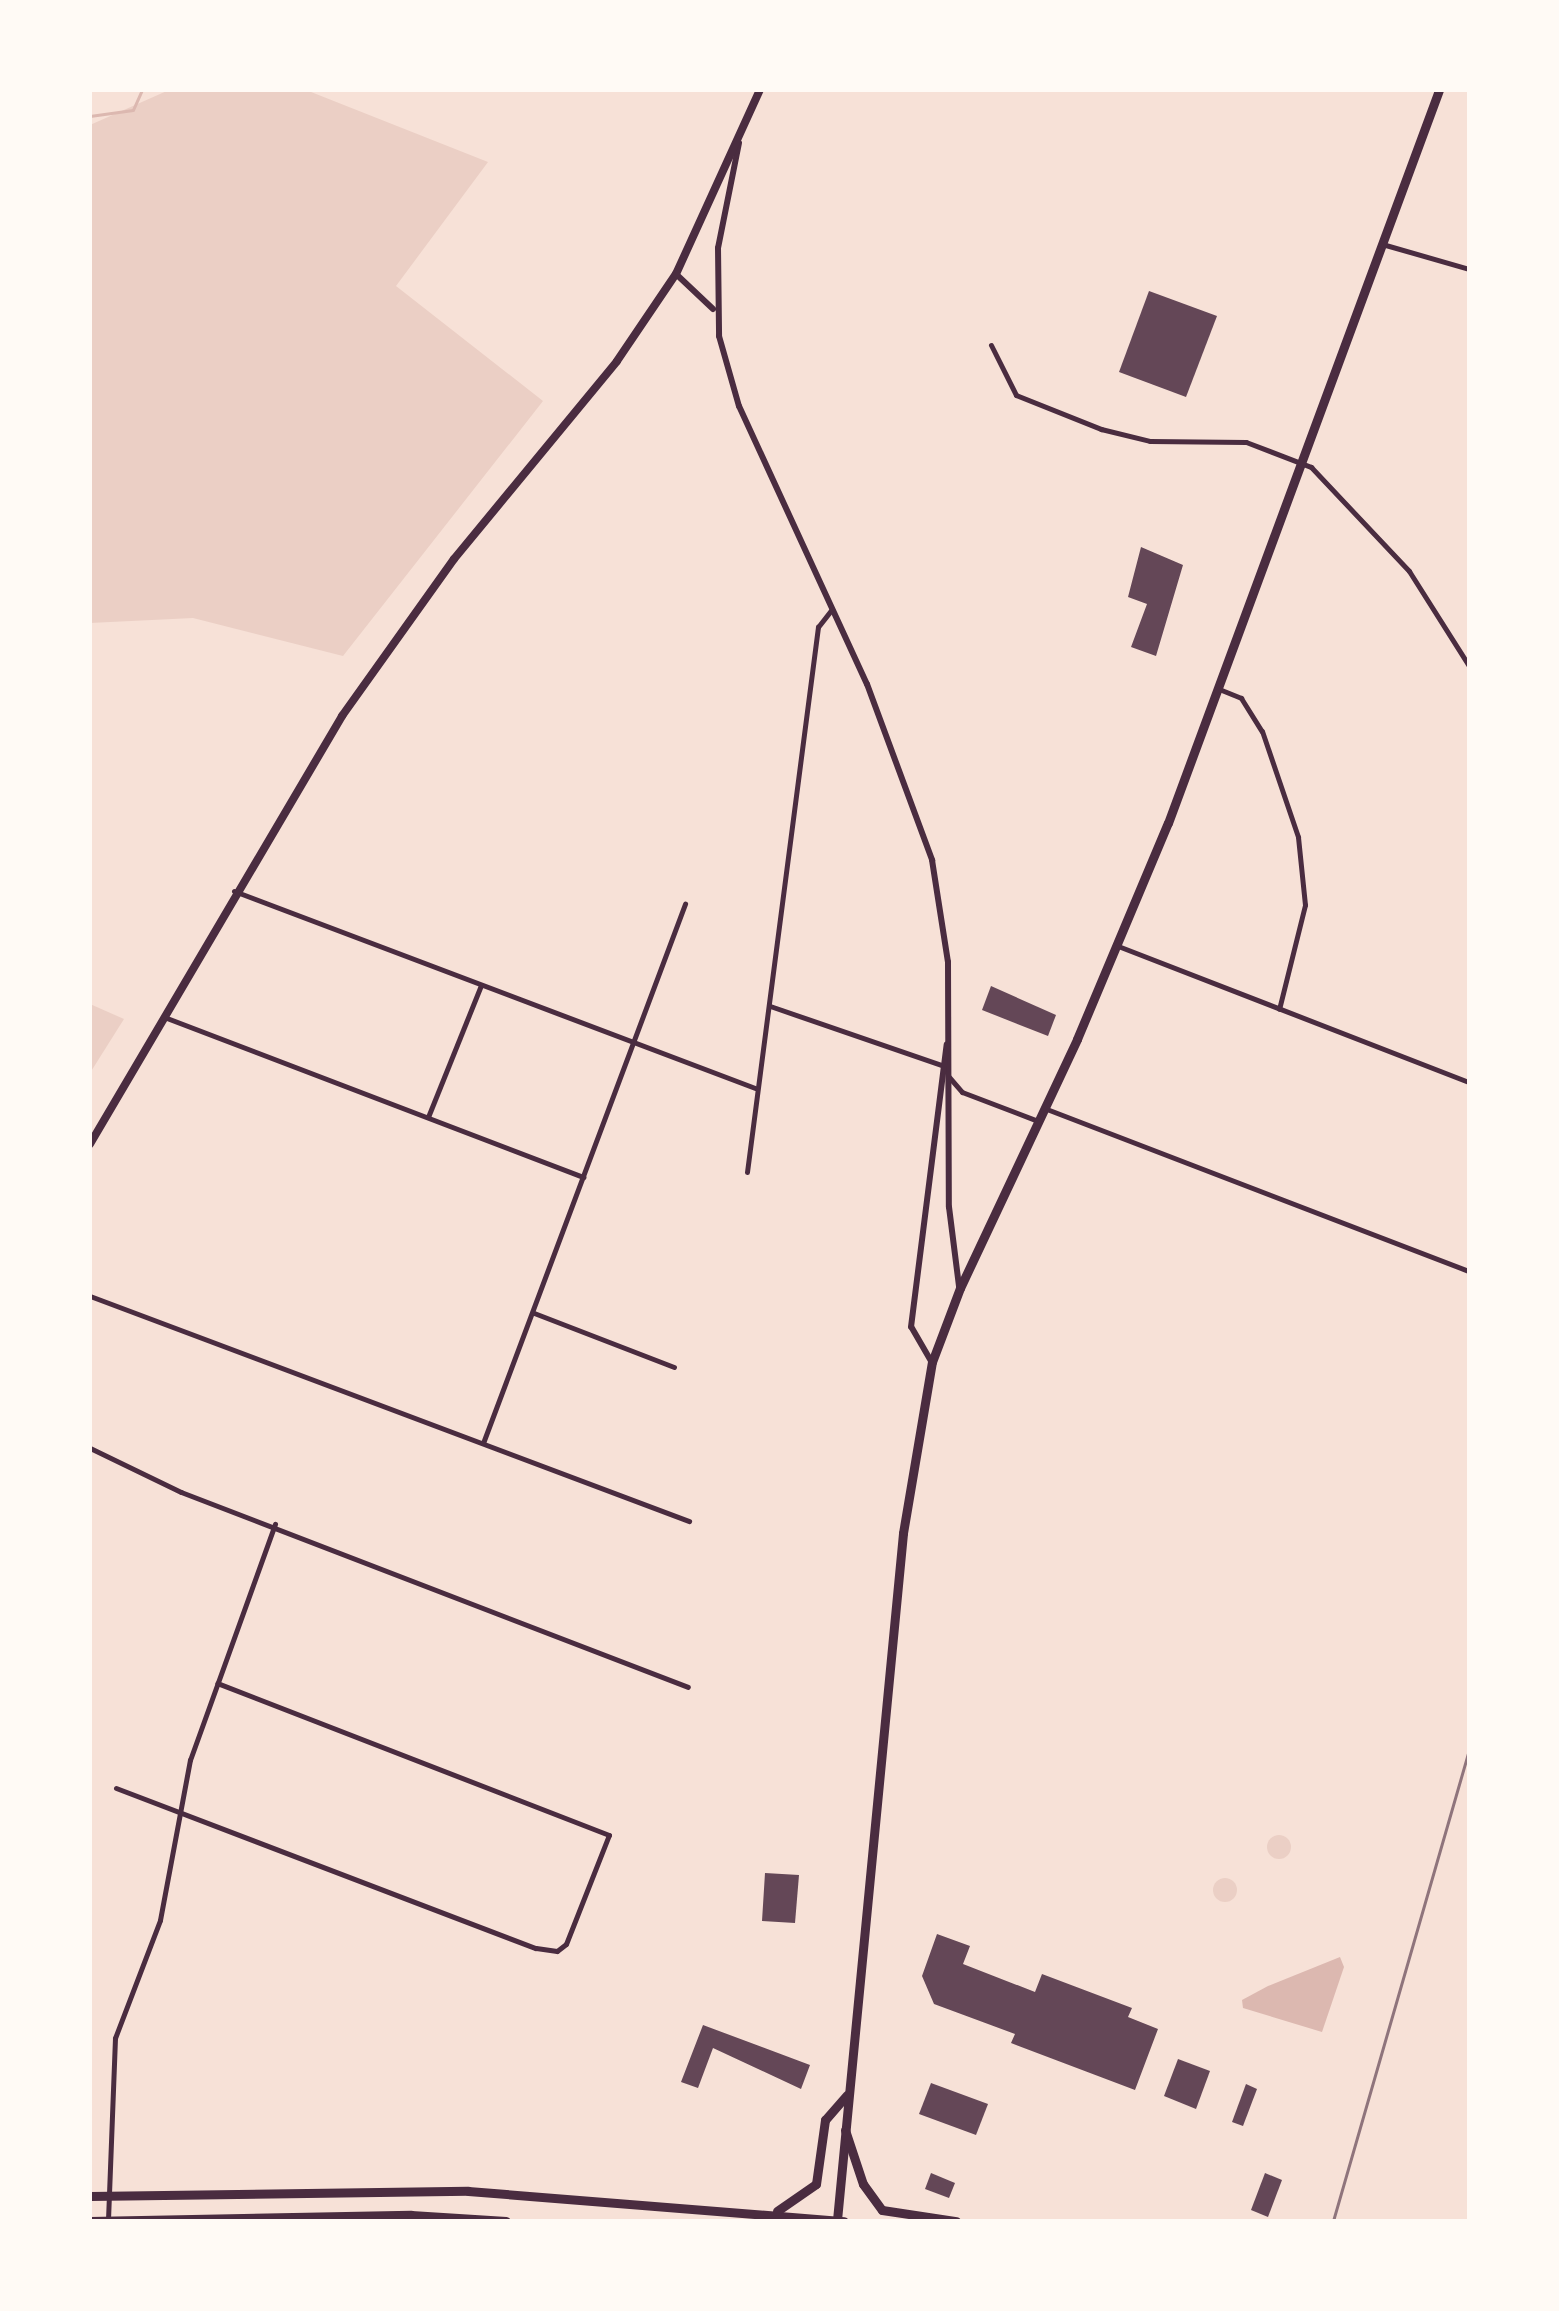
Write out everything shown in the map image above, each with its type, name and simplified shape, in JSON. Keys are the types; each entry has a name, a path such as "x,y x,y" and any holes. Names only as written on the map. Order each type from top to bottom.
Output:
{"main road":[{"path":"90,1144 234,891 399,634 617,361 676,274 760,90"},
{"path":"90,2196 435,2190 839,2221 847,2096 906,1506 932,1362 960,1288 1118,946 1439,90"},
{"path":"764,2214 797,2204 816,2184 825,2120 847,2096"},
{"path":"845,2130 866,2191 882,2210 956,2221"},
{"path":"90,2221 506,2221"}],"street":[{"path":"716,315 720,232 739,143"},
{"path":"1382,244 1469,269"},
{"path":"676,274 706,296 716,315 738,406 905,773 928,845 946,950 949,1032 911,1327 915,1343 932,1362"},
{"path":"991,345 1016,394 1101,429 1138,440 1246,442 1300,461 1322,475 1389,546 1469,666"},
{"path":"747,1172 818,627 832,609"},
{"path":"1216,688 1241,698 1262,731 1298,837 1305,905 1279,1008"},
{"path":"234,891 755,1088"},
{"path":"483,1443 638,1044 685,904"},
{"path":"1118,946 1469,1082"},
{"path":"427,1118 481,985"},
{"path":"770,1006 947,1067"},
{"path":"164,1017 584,1177"},
{"path":"947,1067 951,1082 948,1207 960,1288"},
{"path":"951,1082 1038,1121"},
{"path":"1044,1108 1469,1271"},
{"path":"90,1296 688,1521"},
{"path":"534,1313 674,1366"},
{"path":"90,1448 181,1492 275,1524 688,1686"},
{"path":"108,2221 116,2038 160,1920 178,1810 217,1684 275,1524"},
{"path":"116,1788 546,1950 558,1951 572,1934 608,1835 217,1684"}],"shaded area":[{"path":"169,90 306,90 488,162 396,286 543,401 343,656 193,618 90,623 90,125"},
{"path":"90,1004 124,1019 90,1073"},
{"path":"1279,1835 1288,1838 1288,1856 1279,1859 1270,1856 1267,1847 1270,1838"},
{"path":"1225,1878 1237,1890 1225,1902 1213,1890"},
{"path":"1340,1957 1344,1967 1322,2032 1243,2008 1242,2000 1268,1986"}],"building":[{"path":"1149,291 1217,316 1186,397 1119,372"},
{"path":"1141,547 1183,565 1156,656 1131,647 1147,604 1128,597"},
{"path":"991,986 1056,1015 1048,1036 982,1010"},
{"path":"765,1873 799,1875 795,1923 762,1921"},
{"path":"937,1934 970,1946 963,1964 1035,1992 1042,1974 1132,2008 1128,2017 1158,2029 1135,2090 1011,2043 1015,2034 934,2004 922,1976"},
{"path":"703,2025 810,2065 801,2089 713,2048 698,2088 681,2082"},
{"path":"1178,2059 1210,2071 1196,2109 1164,2096"},
{"path":"931,2083 988,2104 976,2135 919,2114"},
{"path":"1246,2084 1257,2089 1243,2126 1232,2122"},
{"path":"931,2173 955,2183 949,2198 925,2189"},
{"path":"1265,2173 1282,2180 1268,2217 1251,2210"}],"waterway":[{"path":"90,116 133,110 142,90"}],"railway":[{"path":"1333,2221 1469,1749"}]}
